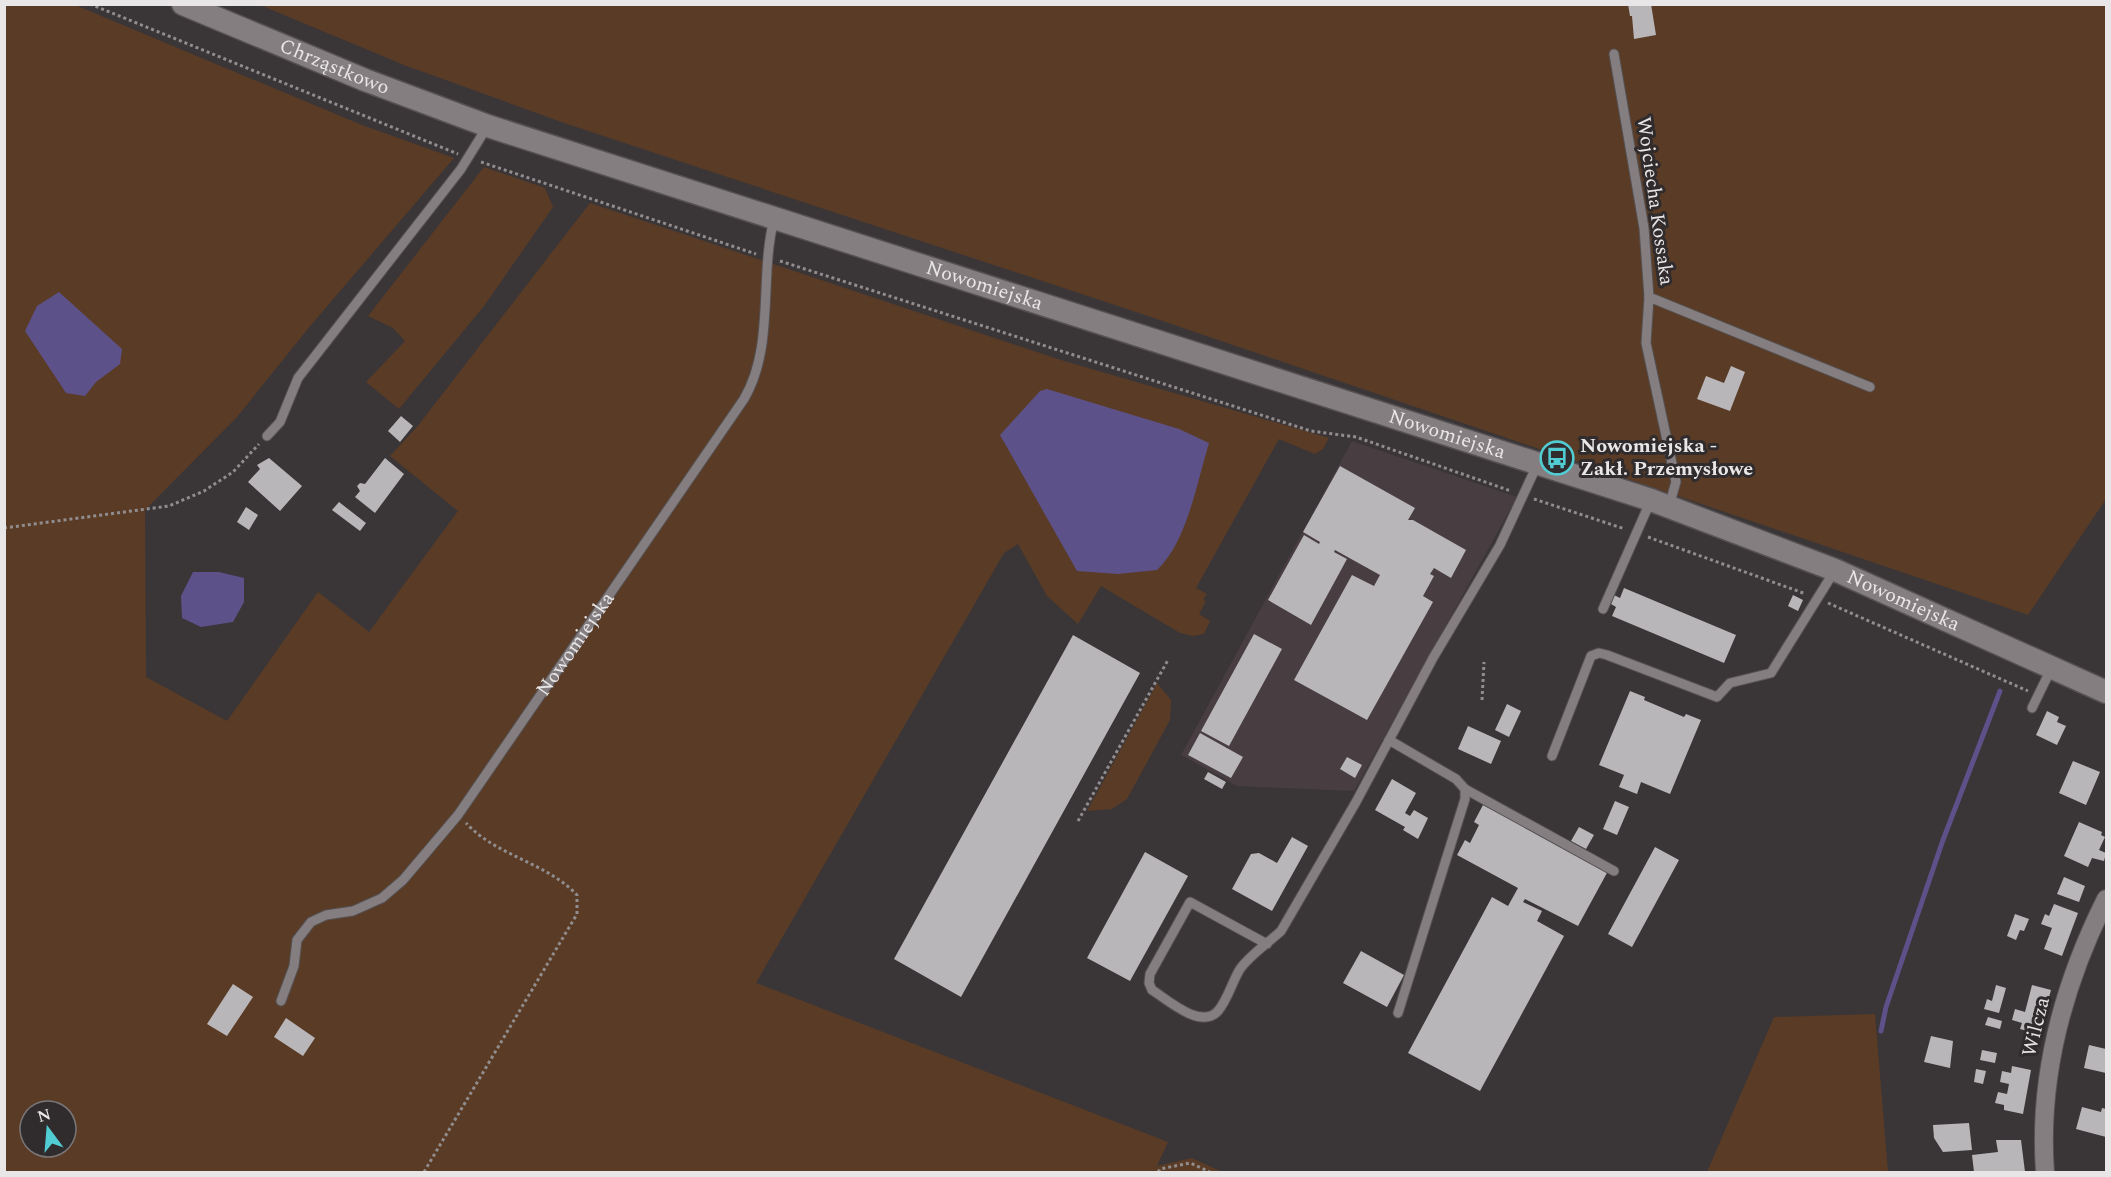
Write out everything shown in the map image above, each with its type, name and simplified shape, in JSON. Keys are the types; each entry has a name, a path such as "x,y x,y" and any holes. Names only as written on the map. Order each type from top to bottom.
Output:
{"street":[{"name":"Chrząstkowo","path":"183,4 365,80 488,126"},
{"name":"Nowomiejska","path":"488,126 1660,503 1835,570 2106,692"},
{"name":"Wilcza","path":"2045,1173 2042,1126 2048,1067 2059,1016 2077,966 2106,899"}],"lane":[{"name":"Wojciecha Kossaka","path":"1614,54 1644,228 1649,297 1870,387"},
{"path":"267,436 280,422 298,378 468,158 488,126"},
{"name":"Nowomiejska","path":"281,1001 294,966 297,940 311,922 326,915 353,911 382,898 403,880 458,815 752,386 762,345 767,257 774,219"},
{"path":"1603,609 1637,533 1676,482 1646,344 1649,297"},
{"path":"1267,944 1190,902 1150,974 1149,983 1152,990 1193,1016 1205,1017 1217,1012 1241,968 1267,944 1281,931 1356,802 1524,496 1538,463"},
{"path":"1552,756 1591,656 1599,653 1607,655 1717,697 1730,683 1771,673 1835,570"},
{"path":"2032,708 2052,666"},
{"path":"1389,740 1456,779 1465,789 1614,871"},
{"path":"1398,1012 1465,799 1465,789"}],"path":[{"path":"90,4 468,158 767,257 1311,431 1356,437 1637,533 1816,598 1983,674 2038,695"},
{"path":"4,528 170,506 204,491 233,472 267,436"},
{"path":"1078,820 1168,660"},
{"path":"1482,700 1484,662"},
{"path":"424,1173 577,914 577,895 563,879 477,836 458,815"},
{"path":"1159,1171 1190,1164 1210,1173"}],"shaded area":[{"path":"5,5 75,5 362,125 454,158 311,325 237,417 145,510 146,677 227,721 318,592 369,632 458,511 390,456 417,427 590,203 1064,361 1329,438 1323,449 1315,454 1279,439 1196,588 1207,594 1199,614 1210,621 1204,634 1193,636 1180,633 1101,586 1078,624 1047,596 1018,544 1004,553 756,983 1168,1142 1157,1166 1192,1158 1222,1172 5,1172"},
{"path":"260,5 2106,5 2106,499 2028,615 1142,314 567,124 404,65"},
{"path":"484,167 545,188 553,207 484,306 399,409 366,382 405,341 393,328 368,316"},
{"path":"59,292 122,349 120,364 96,382 85,396 66,393 25,331 37,306"},
{"path":"1047,389 1179,429 1209,443 1190,511 1176,544 1157,570 1118,574 1077,571 1000,435 1040,391"},
{"path":"1352,441 1517,497 1354,791 1237,786 1181,755"},
{"path":"193,572 219,572 244,578 244,602 233,622 201,627 182,618 181,596"},
{"path":"1157,683 1171,700 1170,720 1127,799 1112,809 1087,811"},
{"path":"1875,1014 1888,1172 1707,1172 1774,1017"}],"building":[{"path":"1628,4 1651,4 1656,35 1634,39 1632,16 1630,16"},
{"path":"1731,366 1745,372 1730,411 1697,399 1706,376 1724,383"},
{"path":"401,416 413,426 400,442 388,431"},
{"path":"269,458 302,486 280,511 248,482 260,469 257,465"},
{"path":"385,458 404,474 375,513 355,497 360,491 357,486 360,483 365,484"},
{"path":"1340,466 1415,508 1408,520 1413,520 1466,550 1451,578 1434,568 1430,574 1434,576 1423,596 1433,602 1367,720 1294,680 1352,575 1374,586 1380,575 1335,550 1334,552 1347,559 1311,625 1268,600 1304,535 1319,544 1320,542 1303,532"},
{"path":"339,502 366,523 360,531 332,510"},
{"path":"246,507 258,515 249,530 237,522"},
{"path":"1624,588 1736,635 1724,663 1612,616 1616,607 1611,604 1614,595 1620,598"},
{"path":"1793,595 1803,600 1798,611 1788,606"},
{"path":"1254,634 1282,649 1229,746 1201,731"},
{"path":"1073,635 1140,673 961,997 894,959"},
{"path":"1630,691 1645,697 1644,700 1684,717 1686,714 1701,720 1670,794 1641,782 1637,794 1619,787 1624,775 1599,765"},
{"path":"1507,704 1521,711 1509,737 1495,730"},
{"path":"2047,711 2059,717 2057,722 2066,726 2057,745 2036,735"},
{"path":"1468,726 1501,741 1491,764 1458,749"},
{"path":"1200,733 1243,757 1231,778 1188,755"},
{"path":"1347,757 1362,765 1355,778 1340,769"},
{"path":"2073,761 2100,772 2086,805 2059,793"},
{"path":"1208,772 1226,782 1222,789 1204,779"},
{"path":"1392,779 1416,793 1405,813 1410,816 1414,810 1428,818 1418,839 1403,830 1405,827 1375,810"},
{"path":"1615,801 1629,807 1617,835 1603,829"},
{"path":"1483,805 1608,871 1578,926 1525,899 1523,902 1542,911 1537,921 1564,936 1480,1091 1408,1053 1492,897 1508,906 1518,888 1457,855 1465,840 1470,843 1479,825 1474,822"},
{"path":"2079,822 2102,832 2101,835 2105,837 2099,850 2106,853 2104,861 2092,858 2088,867 2064,856"},
{"path":"1579,827 1594,835 1586,849 1571,841"},
{"path":"1292,837 1308,846 1272,911 1232,889 1251,854 1259,853 1277,863"},
{"path":"1655,847 1679,860 1632,947 1608,934"},
{"path":"1145,852 1188,876 1130,981 1087,958"},
{"path":"2064,877 2085,886 2079,902 2057,894"},
{"path":"2054,904 2078,913 2062,956 2044,949 2052,928 2041,924 2045,914 2049,916"},
{"path":"2015,914 2029,919 2024,931 2020,930 2016,940 2007,936"},
{"path":"1361,951 1404,975 1387,1007 1343,983"},
{"path":"233,984 253,997 227,1036 207,1024"},
{"path":"1996,985 2006,988 1999,1013 1984,1009 1987,999 1992,1001"},
{"path":"2032,985 2051,990 2039,1034 2020,1029 2022,1023 2012,1020 2015,1009 2025,1012"},
{"path":"1988,1017 2002,1021 2000,1029 1985,1025"},
{"path":"286,1018 315,1038 303,1056 274,1037"},
{"path":"1931,1036 1953,1041 1950,1068 1924,1062"},
{"path":"2089,1045 2106,1049 2106,1073 2084,1068"},
{"path":"1982,1050 1997,1053 1995,1063 1980,1060"},
{"path":"2012,1066 2031,1070 2023,1114 2004,1110 2004,1105 1995,1103 1998,1092 2007,1094 2009,1084 2000,1082 2002,1071 2011,1073"},
{"path":"1976,1069 1986,1071 1983,1084 1974,1082"},
{"path":"2082,1107 2101,1112 2102,1108 2106,1109 2106,1137 2076,1129"},
{"path":"1969,1123 1972,1150 1943,1152 1934,1138 1933,1125"},
{"path":"1996,1140 2021,1140 2025,1172 1974,1172 1972,1155 1998,1152"}],"waterway":[{"path":"1881,1031 1886,1007 1943,840 2000,691"}],"place":[{"name":"Nowomiejska - Zakł. Przemysłowe","path":"1557,458"}]}
